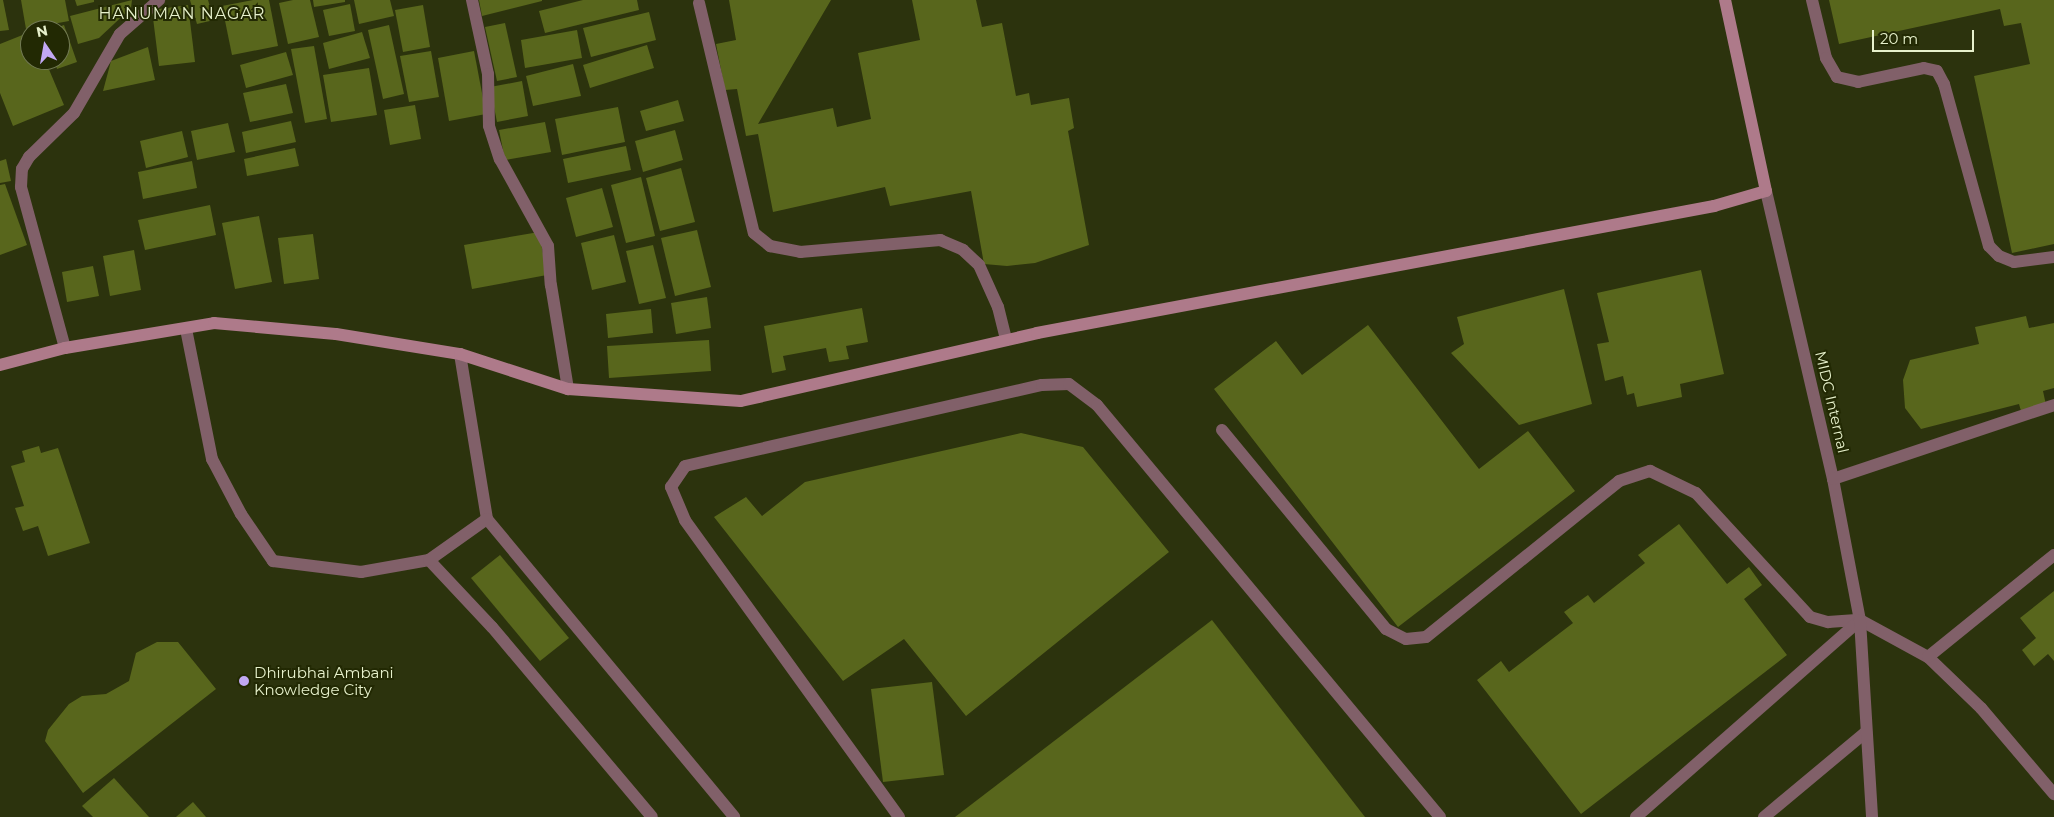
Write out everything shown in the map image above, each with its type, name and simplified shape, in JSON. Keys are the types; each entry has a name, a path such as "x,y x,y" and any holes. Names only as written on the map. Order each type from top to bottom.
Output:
{"street":[{"path":"65,348 21,187 22,170 29,157 74,113 120,34 159,0"},
{"path":"472,0 488,74 488,126 500,159 548,246 550,285 568,389"},
{"name":"MIDC Internal","path":"1725,0 1766,191 1833,479 1860,620 1872,817"},
{"path":"1812,0 1826,58 1837,77 1858,82 1924,68 1937,72 1944,84 1989,246 1999,256 2014,262 2054,257"},
{"path":"699,3 754,233 770,246 800,252 940,240 962,250 978,265 998,307 1006,340"},
{"path":"0,365 65,348 214,322 336,334 460,354 568,389 741,401 1006,340 1714,206 1766,191"},
{"path":"186,328 212,459 241,514 274,561 362,572 429,560 487,519"},
{"path":"460,354 487,519 734,817"},
{"path":"899,817 685,520 671,487 685,466 1042,385 1069,384 1097,405 1440,817"},
{"path":"1833,479 2054,405"},
{"path":"1222,430 1386,629 1406,639 1426,637 1620,481 1650,471 1696,493 1810,617 1828,622 1860,620 1928,657 1981,708 2054,794"},
{"path":"1928,657 2054,555"},
{"path":"429,560 492,627 652,817"},
{"path":"1636,817 1860,620"},
{"path":"1764,817 1866,732"}],"building":[{"path":"0,0 3,0 9,30 0,31"},
{"path":"21,0 65,0 69,20 24,20"},
{"path":"75,0 94,0 94,2 77,6"},
{"path":"132,0 131,8 99,38 78,44 70,16"},
{"path":"190,0 208,0 214,20 197,24"},
{"path":"253,0 269,0 278,46 232,55 222,6"},
{"path":"293,0 310,0 319,37 288,44 279,3"},
{"path":"313,0 345,0 345,2 314,7"},
{"path":"354,0 390,0 394,16 359,24"},
{"path":"479,0 542,0 542,1 482,16"},
{"path":"583,0 637,0 639,10 545,33 539,11"},
{"path":"729,0 831,0 758,124 833,108 837,127 871,119 858,53 920,40 912,0 976,0 982,27 1002,23 1016,96 1029,93 1031,105 1069,98 1074,128 1068,131 1089,245 1035,263 1007,266 984,264 971,191 890,206 885,187 773,212 758,134 746,136 737,89 725,90 716,44 736,40"},
{"path":"1829,0 2054,0 2054,244 2012,253 1974,76 2030,64 2021,23 2004,26 2000,9 1839,44"},
{"path":"350,4 355,31 329,36 323,10"},
{"path":"188,5 195,62 159,66 152,10"},
{"path":"423,5 430,47 403,52 395,10"},
{"path":"649,12 656,40 591,57 583,28"},
{"path":"505,23 517,77 497,81 485,27"},
{"path":"389,25 404,94 383,99 368,30"},
{"path":"577,30 582,58 525,68 521,40"},
{"path":"362,32 370,58 329,69 323,43"},
{"path":"20,36 20,70 49,70 64,105 13,126 0,93 0,44"},
{"path":"70,42 77,62 70,64"},
{"path":"647,45 654,68 590,88 583,65"},
{"path":"314,46 327,119 305,123 291,49"},
{"path":"148,47 155,80 103,91 111,61"},
{"path":"431,51 439,97 409,102 400,56"},
{"path":"474,51 486,114 449,121 438,58"},
{"path":"286,52 293,75 246,88 240,65"},
{"path":"573,64 581,96 533,106 526,76"},
{"path":"369,68 377,115 331,122 323,75"},
{"path":"522,81 528,116 497,122 490,87"},
{"path":"286,84 293,113 250,122 243,93"},
{"path":"678,100 684,121 646,131 640,111"},
{"path":"415,105 421,139 390,145 384,110"},
{"path":"618,107 625,142 562,155 555,119"},
{"path":"291,121 296,142 246,153 242,132"},
{"path":"545,122 551,152 505,160 499,130"},
{"path":"228,123 235,152 197,160 191,131"},
{"path":"675,130 683,160 643,172 635,141"},
{"path":"182,131 188,157 146,168 140,141"},
{"path":"626,146 631,170 568,183 563,159"},
{"path":"295,148 299,166 247,176 244,159"},
{"path":"6,159 11,181 0,183 0,161"},
{"path":"192,161 197,188 143,199 138,172"},
{"path":"681,168 695,222 660,231 646,178"},
{"path":"641,177 655,236 626,243 611,185"},
{"path":"5,184 27,245 0,255 0,185"},
{"path":"602,188 613,227 576,237 566,198"},
{"path":"210,205 216,235 145,250 138,220"},
{"path":"259,216 272,282 235,289 222,223"},
{"path":"697,230 711,287 675,296 661,238"},
{"path":"539,232 547,275 472,289 464,245"},
{"path":"313,234 319,279 284,284 278,238"},
{"path":"614,235 626,282 592,290 581,243"},
{"path":"653,245 666,298 639,304 626,251"},
{"path":"134,250 141,290 110,296 103,256"},
{"path":"93,266 99,296 67,302 62,272"},
{"path":"1701,270 1724,374 1680,384 1682,397 1637,407 1634,393 1627,395 1623,376 1605,381 1597,344 1609,342 1597,293"},
{"path":"1564,289 1592,404 1519,425 1451,353 1464,344 1457,317"},
{"path":"707,297 711,328 676,334 671,303"},
{"path":"862,308 868,342 846,346 849,359 829,362 826,348 783,356 786,370 772,373 764,326"},
{"path":"651,309 653,333 608,338 606,314"},
{"path":"2026,316 2029,328 2054,323 2054,388 2043,391 2046,405 2021,411 2019,404 1921,429 1905,408 1903,380 1910,360 1979,344 1975,327"},
{"path":"1368,325 1479,469 1528,431 1575,491 1398,627 1214,389 1276,341 1302,375"},
{"path":"709,340 711,371 609,378 607,346"},
{"path":"1021,433 1083,447 1169,552 966,716 904,639 843,681 714,517 746,497 762,516 805,482"},
{"path":"39,446 41,453 58,448 90,543 48,556 38,526 23,531 15,508 24,506 11,466 25,462 22,451"},
{"path":"1679,524 1727,584 1749,567 1762,585 1744,599 1787,655 1581,814 1477,680 1501,661 1509,672 1573,623 1564,612 1588,595 1594,603 1645,563 1638,555"},
{"path":"500,555 569,638 540,661 471,578"},
{"path":"2054,591 2054,661 2048,654 2034,666 2022,650 2036,638 2020,618"},
{"path":"1212,620 1365,817 955,817"},
{"path":"157,642 178,642 216,689 83,793 45,741 48,730 69,704 82,696 106,694 129,681 136,653"},
{"path":"932,682 944,775 883,782 871,689"},
{"path":"114,778 149,817 93,817 82,806"},
{"path":"193,802 206,817 176,817"}],"place":[{"name":"Dhirubhai Ambani Knowledge City","path":"244,681"}],"district":[{"name":"HANUMAN NAGAR","path":"182,14"}]}
